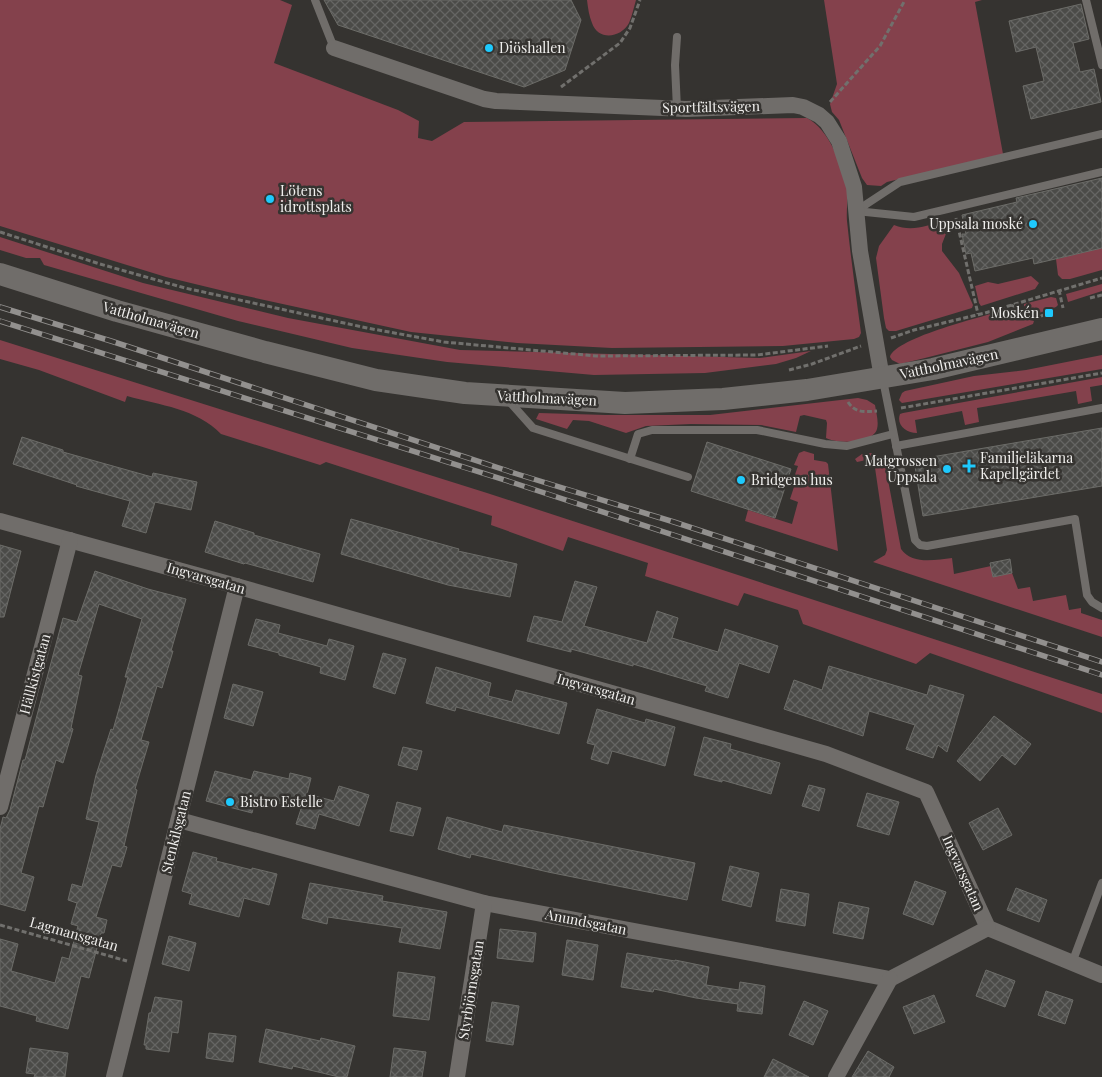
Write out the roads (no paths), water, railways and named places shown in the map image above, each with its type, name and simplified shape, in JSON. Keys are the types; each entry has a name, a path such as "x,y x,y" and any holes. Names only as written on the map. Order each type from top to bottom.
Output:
{"main road":[{"name":"Vattholmavägen","path":"0,274 126,314 376,380 465,393 625,403 723,399 807,390 933,370 1102,329"}],"street":[{"name":"Sportfältsvägen","path":"334,48 484,99 507,102 677,109 793,105 803,107 819,115 827,122 839,141 854,187 860,251 882,378"},
{"name":"Ingvarsgatan","path":"0,521 237,586 826,754 926,792 988,928 1102,975"},
{"name":"Hällkistgatan","path":"0,808 70,540"},
{"name":"Stenkilsgatan","path":"114,1077 237,586"},
{"name":"Anundsgatan","path":"179,820 484,903 890,979"},
{"name":"Styrbjörnsgatan","path":"457,1077 484,903"},
{"path":"836,1077 890,979 988,928"}],"lane":[{"path":"315,0 334,48"},
{"path":"1086,0 1102,65"},
{"path":"677,37 675,65 677,109"},
{"path":"856,211 900,182 1102,134"},
{"path":"856,211 914,217 1102,172"},
{"path":"882,378 917,543 927,546 1075,519 1088,595 1092,602 1102,608"},
{"path":"503,396 533,428 688,477"},
{"path":"896,446 1102,408"},
{"path":"630,458 638,434 652,430 757,430 825,444 847,446 893,434"},
{"path":"1072,962 1100,894 1102,883"}],"railway":[{"path":"0,307 111,341 517,474 674,522 1102,662"},
{"path":"0,321 514,483 1102,675"}],"place":[{"name":"Diöshallen","path":"489,48"},
{"name":"Lötens idrottsplats","path":"270,199"},
{"name":"Uppsala moské","path":"1033,224"},
{"name":"Moskén","path":"1049,313"},
{"name":"Familjeläkarna Kapellgärdet","path":"969,466"},
{"name":"Matgrossen Uppsala","path":"947,469"},
{"name":"Bridgens hus","path":"741,480"},
{"name":"Bistro Estelle","path":"230,802"}]}
